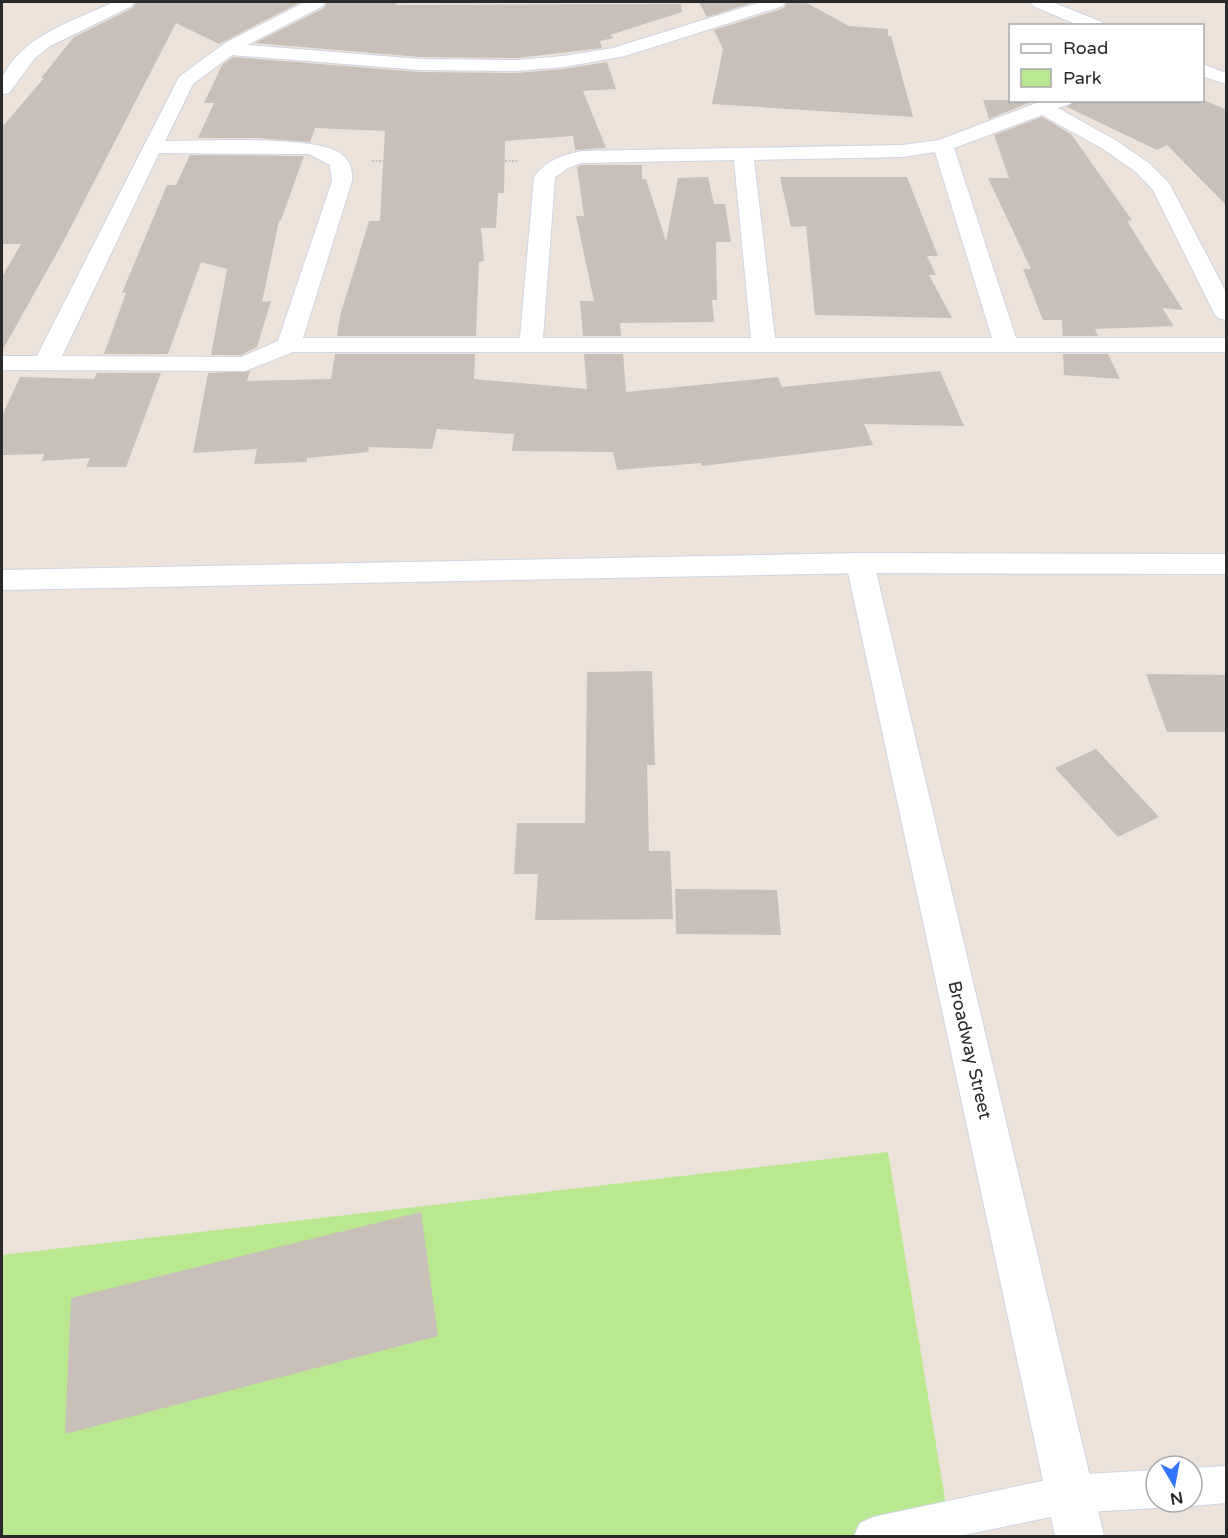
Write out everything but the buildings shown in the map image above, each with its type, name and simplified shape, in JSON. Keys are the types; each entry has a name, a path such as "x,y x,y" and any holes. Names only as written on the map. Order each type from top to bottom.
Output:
{"street":[{"path":"2,89 29,54 44,42 126,2"},
{"path":"46,363 185,81 201,67 229,49 316,2"},
{"path":"229,49 458,65 558,61 613,53 777,2"},
{"path":"1039,2 1091,24"},
{"path":"1066,13 1087,5"},
{"path":"1204,69 1227,79"},
{"path":"531,344 544,177 563,161 582,157 902,151 944,145 1053,104 1143,168 1161,187 1227,313"},
{"path":"944,145 1007,346"},
{"path":"153,147 311,148 329,154 338,161 343,170 342,181 289,345"},
{"path":"743,154 764,345"},
{"path":"2,363 245,364 289,345 1227,345"},
{"path":"2,580 860,563 1227,564"},
{"name":"Broadway Street","path":"860,563 1080,1536"}],"lane":[{"path":"1204,1486 1227,1485"},
{"path":"873,1536 1070,1494 1144,1490"}],"path":[{"path":"338,161 563,161"}],"green space":[{"path":"888,1152 951,1536 2,1536 2,1255"}]}
